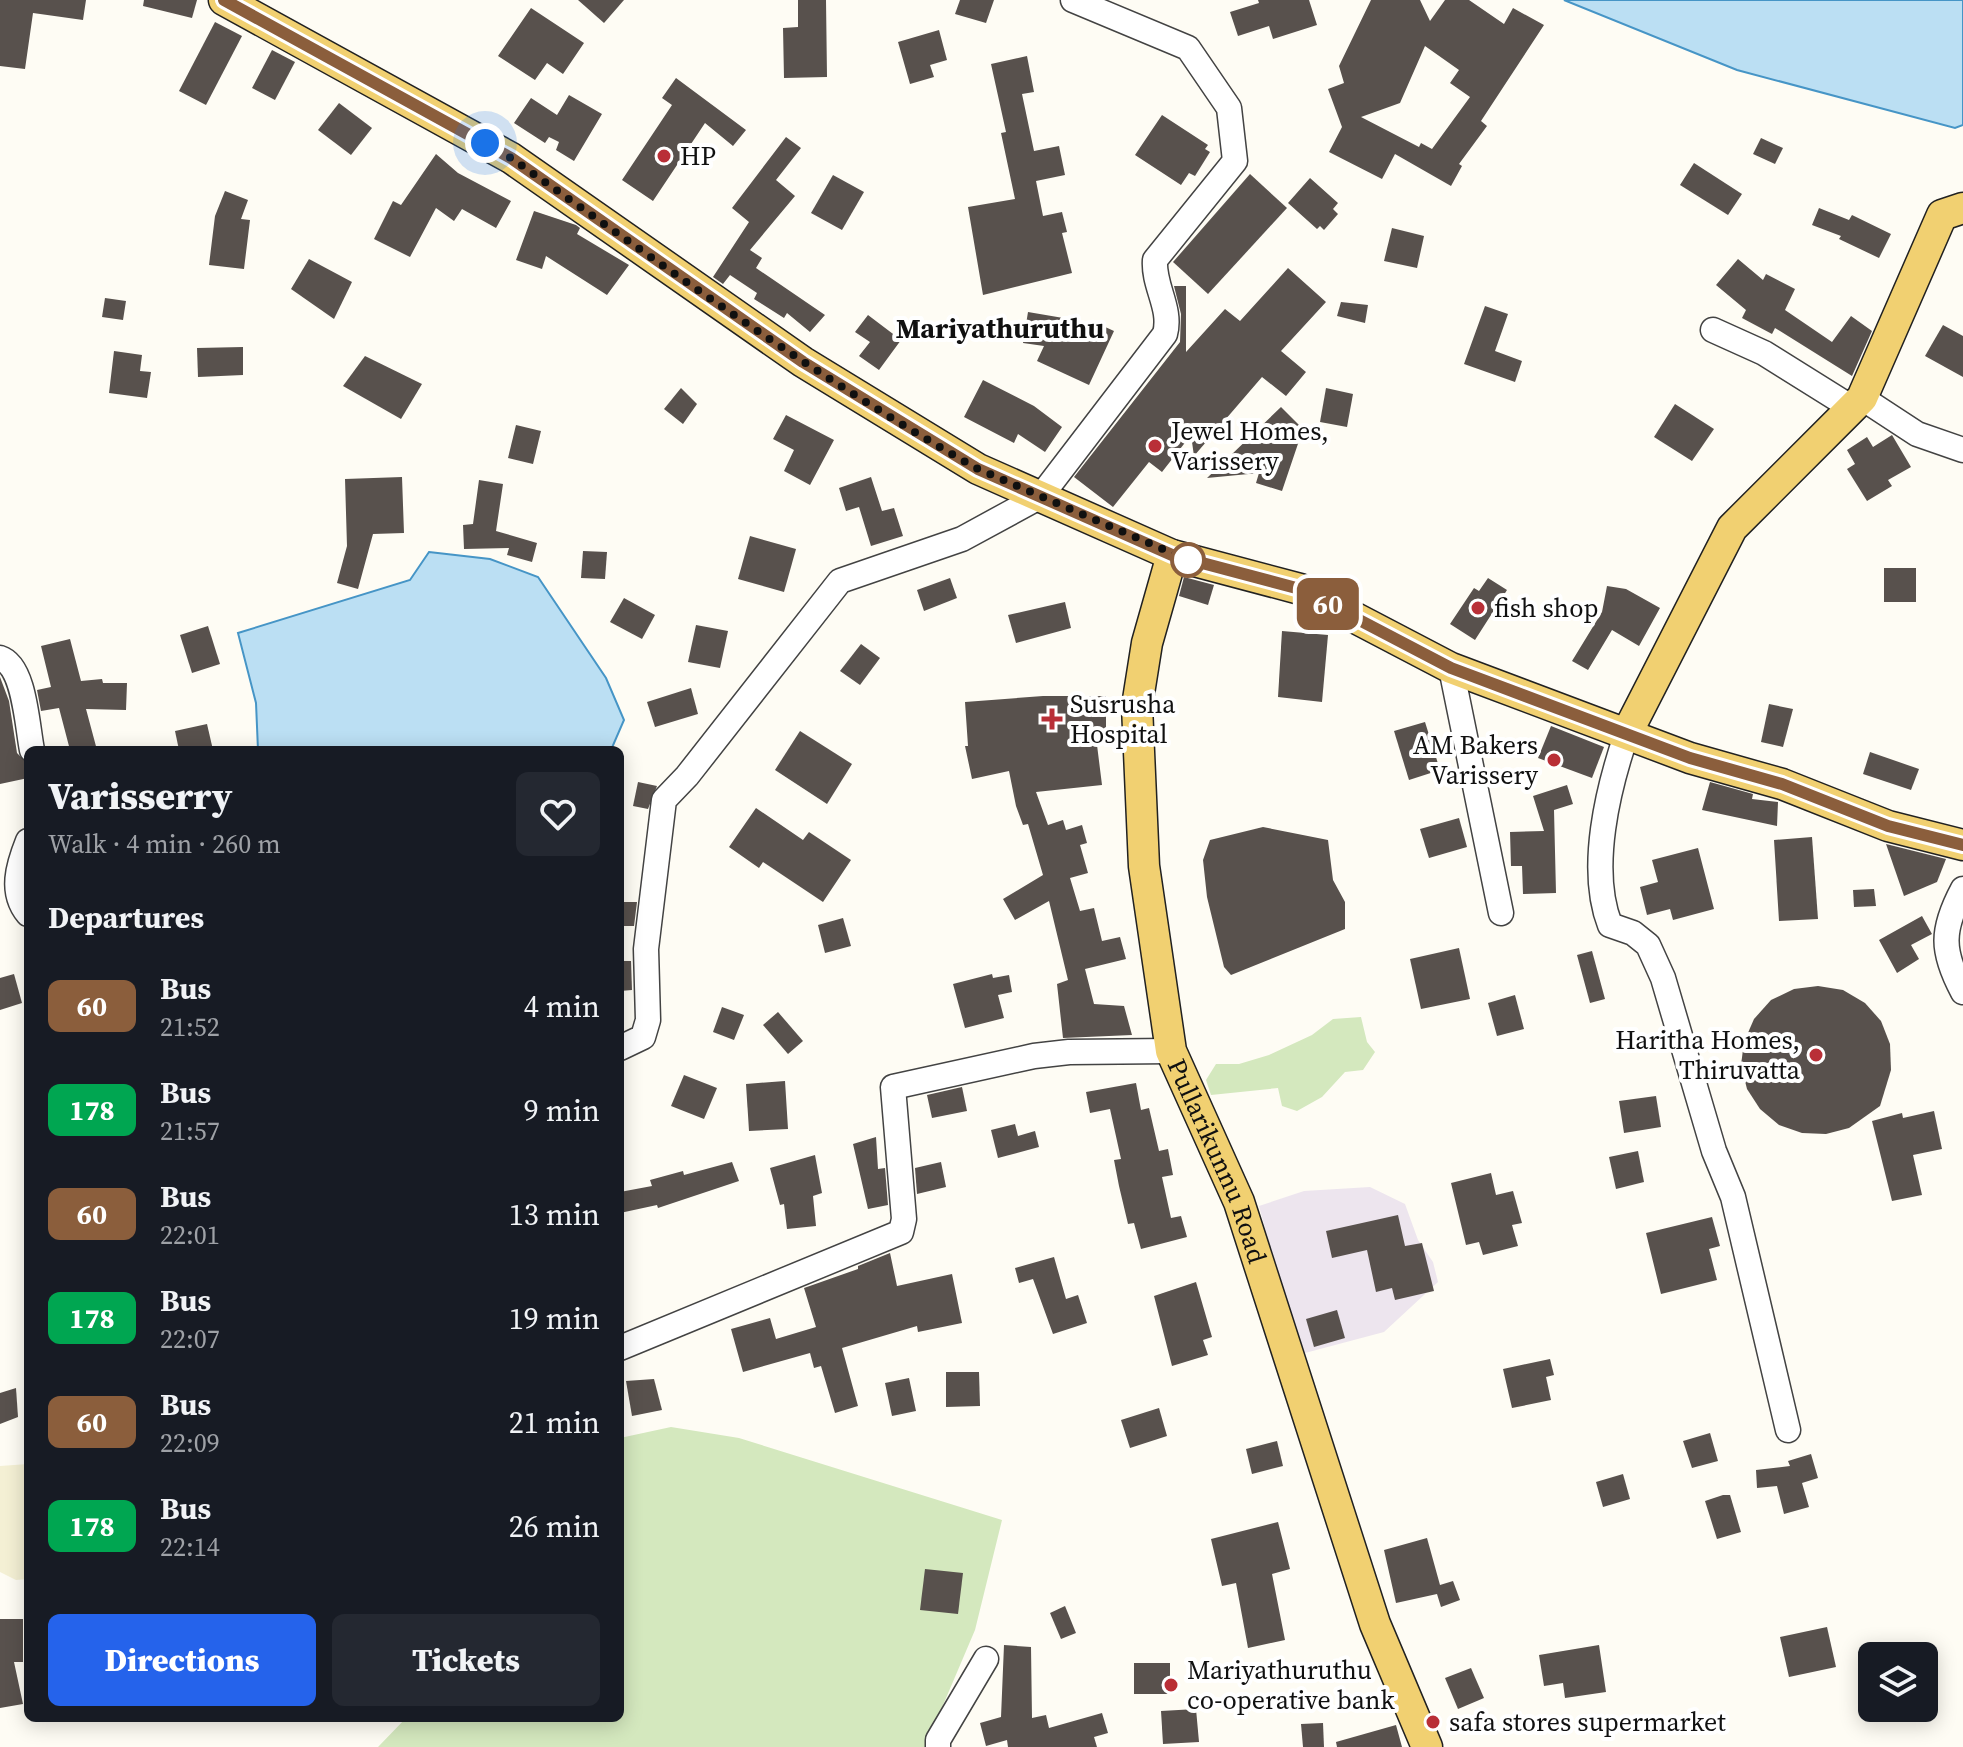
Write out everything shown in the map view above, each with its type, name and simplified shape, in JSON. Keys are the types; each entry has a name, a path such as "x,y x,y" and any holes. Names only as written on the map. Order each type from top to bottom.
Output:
{"main road":[{"path":"224,0 511,158 803,362 978,469 1172,555 1300,589 1451,668 1690,758 1782,784 1888,826 1963,845"},
{"path":"1627,733 1732,528 1857,403 1942,215 1963,208"},
{"name":"Pullarikunnu Road","path":"1172,555 1147,643 1137,706 1144,866 1171,1051 1239,1202 1375,1624 1427,1747"}],"street":[{"path":"624,1046 643,1037 648,1020 646,949 664,800 687,776 840,581 962,539 1041,496 1160,344 1167,315 1154,271 1155,260 1235,161 1229,108 1188,48 1073,0"},
{"path":"1713,330 1764,353 1917,434 1963,450"},
{"path":"0,658 8,661 17,674 31,746"},
{"path":"1451,668 1501,913"},
{"path":"1627,733 1607,791 1602,864 1605,912 1610,925 1633,933 1648,945 1663,978 1714,1151 1733,1197 1788,1430"},
{"path":"24,852 17,871 18,902 24,909"},
{"path":"1963,889 1948,917 1947,962 1963,992"},
{"path":"624,1346 901,1232 904,1219 893,1087 1034,1056 1069,1052 1171,1051"},
{"path":"938,1747 938,1740 986,1659"}],"shaded area":[{"path":"1370,1187 1405,1204 1418,1240 1433,1262 1438,1282 1384,1332 1305,1353 1283,1295 1259,1206 1304,1191"},
{"path":"24,1464 24,1579 16,1580 0,1572 0,1466"}],"green space":[{"path":"1361,1017 1367,1042 1375,1052 1363,1070 1345,1072 1322,1097 1297,1111 1282,1106 1278,1088 1211,1095 1206,1080 1216,1064 1239,1064 1269,1055 1312,1035 1333,1019"},
{"path":"671,1427 739,1438 1002,1520 975,1630 929,1738 930,1747 378,1747 402,1722 624,1722 624,1437"}],"water":[{"path":"1564,0 1963,0 1963,125 1955,128 1737,70"},
{"path":"429,552 490,559 538,577 606,678 624,720 613,746 258,746 256,703 238,633 410,580"}],"building":[{"path":"0,0 86,0 83,20 33,13 25,69 0,66"},
{"path":"144,0 197,0 192,18 143,6"},
{"path":"578,0 624,0 604,23"},
{"path":"798,0 826,0 827,77 784,78 783,28 798,27"},
{"path":"960,0 994,0 986,23 955,14"},
{"path":"1258,0 1309,0 1317,25 1273,39 1269,26 1238,36 1230,12 1259,3"},
{"path":"1371,0 1420,0 1430,21 1445,0 1469,0 1504,24 1513,8 1544,25 1481,121 1487,126 1459,164 1462,166 1451,186 1395,154 1382,179 1329,152 1342,127 1328,89 1344,83 1339,66","holes":["1425,46 1459,70 1450,83 1470,97 1432,149 1421,143 1419,147 1361,117 1400,103"]},
{"path":"531,8 584,43 563,74 547,63 535,80 498,56"},
{"path":"215,22 242,36 206,105 179,91"},
{"path":"939,30 947,60 930,65 934,77 910,84 898,42"},
{"path":"272,50 295,62 275,100 252,88"},
{"path":"1027,56 1034,92 1022,94 1034,151 1059,146 1065,175 1036,181 1043,216 1062,212 1067,232 1062,233 1072,273 983,295 968,207 1015,199 1001,133 1006,132 991,64"},
{"path":"676,78 746,130 733,146 705,123 653,201 622,180 672,105 662,98"},
{"path":"569,95 602,114 574,161 556,150 559,142 549,137 545,143 514,123 531,98 557,115"},
{"path":"339,103 372,128 351,155 318,130"},
{"path":"1162,115 1208,145 1205,149 1210,152 1195,176 1189,173 1181,185 1135,155"},
{"path":"786,137 801,148 776,180 795,196 750,250 762,258 756,268 825,315 810,332 787,313 784,318 754,299 757,293 730,275 723,284 713,277 749,222 732,208"},
{"path":"1761,138 1783,148 1775,164 1753,154"},
{"path":"436,154 458,173 511,201 496,228 462,209 454,221 436,208 410,257 374,239 393,201 401,205"},
{"path":"1694,163 1742,194 1728,215 1680,185"},
{"path":"1250,174 1287,208 1208,294 1173,262"},
{"path":"833,175 864,192 842,230 811,213"},
{"path":"1310,178 1338,203 1333,209 1338,214 1324,230 1320,226 1317,229 1288,203"},
{"path":"225,191 248,200 241,219 250,220 244,269 209,265 215,216"},
{"path":"1819,208 1849,220 1852,215 1891,234 1879,258 1839,239 1841,236 1812,225"},
{"path":"534,211 576,225 580,228 577,234 629,265 607,295 546,256 542,269 516,260"},
{"path":"1392,228 1424,236 1417,268 1384,261"},
{"path":"309,259 352,282 334,319 291,289"},
{"path":"1738,259 1763,280 1766,274 1795,289 1785,310 1832,342 1851,316 1872,331 1852,376 1775,328 1772,334 1742,318 1746,310 1716,285"},
{"path":"1288,268 1326,302 1281,351 1306,372 1286,396 1262,377 1194,456 1191,435 1162,472 1149,462 1113,507 1074,477 1180,342 1181,314 1174,286 1186,286 1186,352 1225,309 1240,321"},
{"path":"105,298 126,301 123,320 102,317"},
{"path":"1341,302 1368,305 1365,323 1337,316"},
{"path":"1485,306 1508,314 1495,351 1522,361 1515,382 1464,364"},
{"path":"1028,312 1075,320 1089,326 1092,321 1114,331 1089,385 1037,361 1044,346 1023,343"},
{"path":"868,315 901,340 879,370 859,356 870,342 855,332"},
{"path":"1943,325 1963,336 1963,377 1925,356"},
{"path":"243,347 243,375 198,377 197,348"},
{"path":"114,351 142,355 140,371 151,372 147,398 109,393"},
{"path":"365,356 422,384 401,419 343,386"},
{"path":"983,380 1034,406 1062,427 1045,452 1018,434 1014,443 964,417"},
{"path":"681,388 697,404 683,424 664,409"},
{"path":"1326,388 1353,394 1347,427 1320,422"},
{"path":"1675,404 1714,429 1692,461 1654,437"},
{"path":"1281,407 1303,429 1282,491 1256,483 1259,473 1207,478"},
{"path":"786,415 834,440 810,485 784,471 794,450 773,439"},
{"path":"516,425 541,431 533,464 508,458"},
{"path":"1892,435 1911,467 1888,480 1892,486 1867,501 1847,469 1855,464 1847,450 1867,437 1873,447"},
{"path":"402,477 404,533 373,534 358,589 337,583 347,546 345,479"},
{"path":"871,477 882,511 894,508 903,536 871,546 859,507 846,511 839,488"},
{"path":"479,480 503,484 496,531 537,543 532,562 507,555 509,548 464,549 463,525 473,524"},
{"path":"750,536 796,549 784,592 738,579"},
{"path":"583,551 607,552 605,579 581,578"},
{"path":"1884,568 1916,568 1916,602 1884,602"},
{"path":"1184,577 1214,585 1208,605 1179,596"},
{"path":"950,578 957,598 924,611 917,590"},
{"name":"fish shop","path":"1488,578 1507,590 1475,640 1450,624 1474,588 1479,591"},
{"path":"1607,586 1626,589 1660,608 1639,646 1612,630 1588,670 1572,661 1602,612"},
{"path":"624,598 655,615 642,639 610,622"},
{"path":"1065,602 1071,628 1016,643 1008,615"},
{"path":"696,625 728,631 720,668 688,662"},
{"path":"208,626 220,664 192,673 180,635"},
{"path":"1282,631 1328,635 1322,702 1278,697"},
{"path":"70,639 81,681 102,679 103,683 127,683 126,710 86,709 96,746 69,746 59,708 41,711 37,690 51,687 41,646"},
{"path":"861,644 880,658 860,685 840,671"},
{"path":"0,677 9,701 17,753 24,760 24,779 0,784"},
{"path":"691,688 698,714 655,727 647,702"},
{"path":"1043,696 1106,696 1106,737 1096,737 1102,785 1036,792 1048,825 1063,820 1066,830 1082,825 1087,843 1080,845 1088,873 1070,878 1080,911 1094,908 1102,941 1120,937 1126,959 1085,969 1094,1004 1124,1006 1132,1035 1063,1038 1057,984 1068,980 1049,901 1015,920 1003,899 1043,875 1028,824 1023,825 1016,806 1009,771 972,779 965,746 968,746 965,702"},
{"path":"1769,704 1793,709 1783,747 1761,742"},
{"path":"1425,722 1440,770 1409,780 1394,731"},
{"path":"207,724 212,746 178,746 175,731"},
{"path":"1551,726 1604,747 1592,778 1538,758"},
{"path":"800,731 852,764 827,804 775,770"},
{"path":"1870,752 1919,769 1911,790 1863,774"},
{"path":"638,782 657,786 648,809 633,806"},
{"path":"1710,782 1753,794 1752,799 1778,802 1777,826 1702,810"},
{"path":"1567,785 1573,804 1554,810 1556,893 1523,894 1522,866 1511,866 1510,832 1544,831 1533,796"},
{"path":"756,808 803,840 809,832 851,860 823,902 763,862 759,868 729,847"},
{"path":"1459,818 1467,847 1429,858 1420,829"},
{"path":"1263,827 1328,840 1333,880 1345,902 1345,929 1231,975 1224,967 1207,897 1203,860 1210,840"},
{"path":"1812,837 1818,919 1779,921 1774,840"},
{"path":"1886,844 1946,859 1937,882 1904,896"},
{"path":"1698,848 1714,909 1673,920 1670,909 1647,915 1640,887 1658,882 1652,860"},
{"path":"1874,889 1876,906 1854,907 1853,890"},
{"path":"624,902 637,902 634,926 624,926"},
{"path":"1922,916 1932,934 1911,945 1919,959 1897,973 1879,940"},
{"path":"843,918 851,946 825,953 818,925"},
{"path":"1459,948 1470,999 1421,1009 1410,959"},
{"path":"1592,951 1605,999 1590,1003 1577,955"},
{"path":"624,961 631,961 632,990 624,991"},
{"path":"14,974 22,1003 0,1010 0,978"},
{"path":"992,974 993,978 1009,975 1012,992 998,995 1004,1018 965,1028 953,984"},
{"name":"Haritha Homes, Thiruvatta","path":"1818,986 1843,990 1865,1003 1881,1021 1890,1044 1891,1070 1880,1106 1849,1128 1826,1134 1802,1133 1779,1125 1760,1109 1747,1089 1741,1065 1744,1042 1754,1019 1771,1000 1794,989"},
{"path":"1515,995 1524,1029 1497,1036 1488,1003"},
{"path":"722,1007 744,1015 734,1040 713,1032"},
{"path":"778,1012 803,1041 788,1054 763,1025"},
{"path":"684,1075 717,1088 704,1119 671,1106"},
{"path":"785,1081 788,1129 749,1131 746,1084"},
{"path":"1136,1083 1141,1110 1149,1108 1159,1151 1168,1149 1173,1175 1162,1177 1171,1218 1181,1216 1187,1237 1141,1249 1134,1223 1128,1224 1119,1186 1114,1160 1121,1159 1110,1109 1090,1113 1086,1092"},
{"path":"962,1087 967,1111 932,1118 927,1095"},
{"path":"1656,1096 1661,1127 1624,1133 1619,1101"},
{"path":"1934,1111 1942,1149 1913,1155 1922,1195 1892,1201 1872,1121 1902,1113 1903,1118"},
{"path":"1015,1124 1018,1136 1035,1131 1039,1147 998,1158 991,1130"},
{"path":"876,1137 878,1169 885,1168 888,1205 868,1209 853,1144"},
{"path":"1638,1151 1644,1182 1616,1189 1609,1157"},
{"path":"815,1155 822,1193 813,1196 816,1226 787,1229 784,1204 780,1205 770,1168"},
{"path":"732,1162 739,1181 658,1208 657,1205 624,1212 624,1191 652,1186 650,1180 683,1171 684,1175"},
{"path":"941,1162 946,1187 917,1194 915,1168"},
{"path":"1491,1173 1496,1195 1513,1191 1522,1223 1512,1225 1518,1246 1483,1255 1479,1242 1466,1245 1451,1183"},
{"path":"1398,1215 1405,1246 1422,1243 1434,1291 1395,1300 1392,1288 1376,1292 1367,1250 1332,1258 1326,1231"},
{"path":"1712,1217 1720,1246 1709,1249 1717,1280 1661,1294 1646,1233"},
{"path":"890,1253 897,1286 952,1274 962,1323 918,1332 917,1326 842,1348 858,1406 835,1413 821,1366 814,1368 810,1353 743,1372 731,1329 770,1318 776,1339 816,1327 804,1288 858,1269 858,1266"},
{"path":"1054,1257 1066,1299 1078,1295 1087,1323 1053,1334 1033,1279 1019,1283 1015,1268"},
{"path":"1196,1282 1212,1337 1203,1340 1208,1355 1172,1366 1154,1296"},
{"path":"1337,1310 1345,1338 1314,1347 1306,1319"},
{"path":"1550,1359 1554,1375 1546,1377 1551,1400 1512,1408 1503,1369"},
{"path":"946,1372 979,1372 980,1406 946,1407"},
{"path":"909,1378 916,1411 892,1416 885,1383"},
{"path":"654,1379 662,1410 632,1416 626,1381"},
{"path":"16,1388 18,1417 0,1424 0,1393"},
{"path":"1159,1408 1167,1436 1130,1448 1121,1420"},
{"path":"1710,1433 1718,1461 1692,1468 1683,1441"},
{"path":"1277,1441 1283,1466 1252,1474 1246,1449"},
{"path":"1811,1454 1818,1478 1802,1483 1809,1507 1784,1514 1777,1486 1757,1488 1756,1470 1790,1466 1788,1461"},
{"path":"1623,1474 1630,1499 1603,1507 1596,1482"},
{"path":"1730,1495 1741,1532 1717,1539 1705,1501"},
{"path":"1278,1522 1290,1569 1272,1574 1285,1640 1248,1648 1236,1583 1222,1586 1211,1539"},
{"path":"1427,1538 1440,1585 1453,1581 1460,1600 1441,1607 1437,1594 1396,1603 1384,1550"},
{"path":"925,1569 963,1573 958,1614 920,1610"},
{"path":"1065,1606 1076,1633 1061,1639 1050,1613"},
{"path":"0,1619 23,1619 23,1662 14,1662 23,1704 0,1708"},
{"path":"1827,1627 1836,1667 1789,1677 1780,1637"},
{"path":"1004,1645 1031,1647 1032,1718 1046,1715 1049,1728 1102,1713 1108,1733 1094,1737 1097,1747 1008,1747 1007,1740 986,1746 980,1723 1001,1717"},
{"path":"1599,1645 1606,1692 1565,1698 1563,1683 1544,1686 1539,1655"},
{"path":"1134,1663 1170,1663 1170,1694 1134,1694"},
{"path":"1471,1668 1484,1698 1458,1709 1445,1678"},
{"path":"1196,1709 1199,1742 1163,1744 1161,1711"},
{"path":"1323,1723 1324,1747 1303,1747 1301,1724"},
{"path":"1396,1725 1402,1747 1337,1747 1336,1742"}],"bus line":[{"name":"60","path":"224,0 511,158 803,362 978,469 1172,555 1300,589 1451,668 1690,758 1782,784 1888,826 1963,845"}],"place":[{"name":"HP","path":"664,156"},
{"name":"Jewel Homes, Varissery","path":"1155,446"},
{"name":"fish shop","path":"1478,608"},
{"name":"Susrusha Hospital","path":"1052,719"},
{"name":"AM Bakers Varissery","path":"1554,760"},
{"name":"Haritha Homes, Thiruvatta","path":"1816,1055"},
{"name":"Mariyathuruthu co-operative bank","path":"1171,1685"},
{"name":"safa stores supermarket","path":"1433,1722"}],"district":[{"name":"Mariyathuruthu","path":"1000,328"}],"route":[{"path":"485,143 803,362 950,453 978,469 1188,560"}]}
